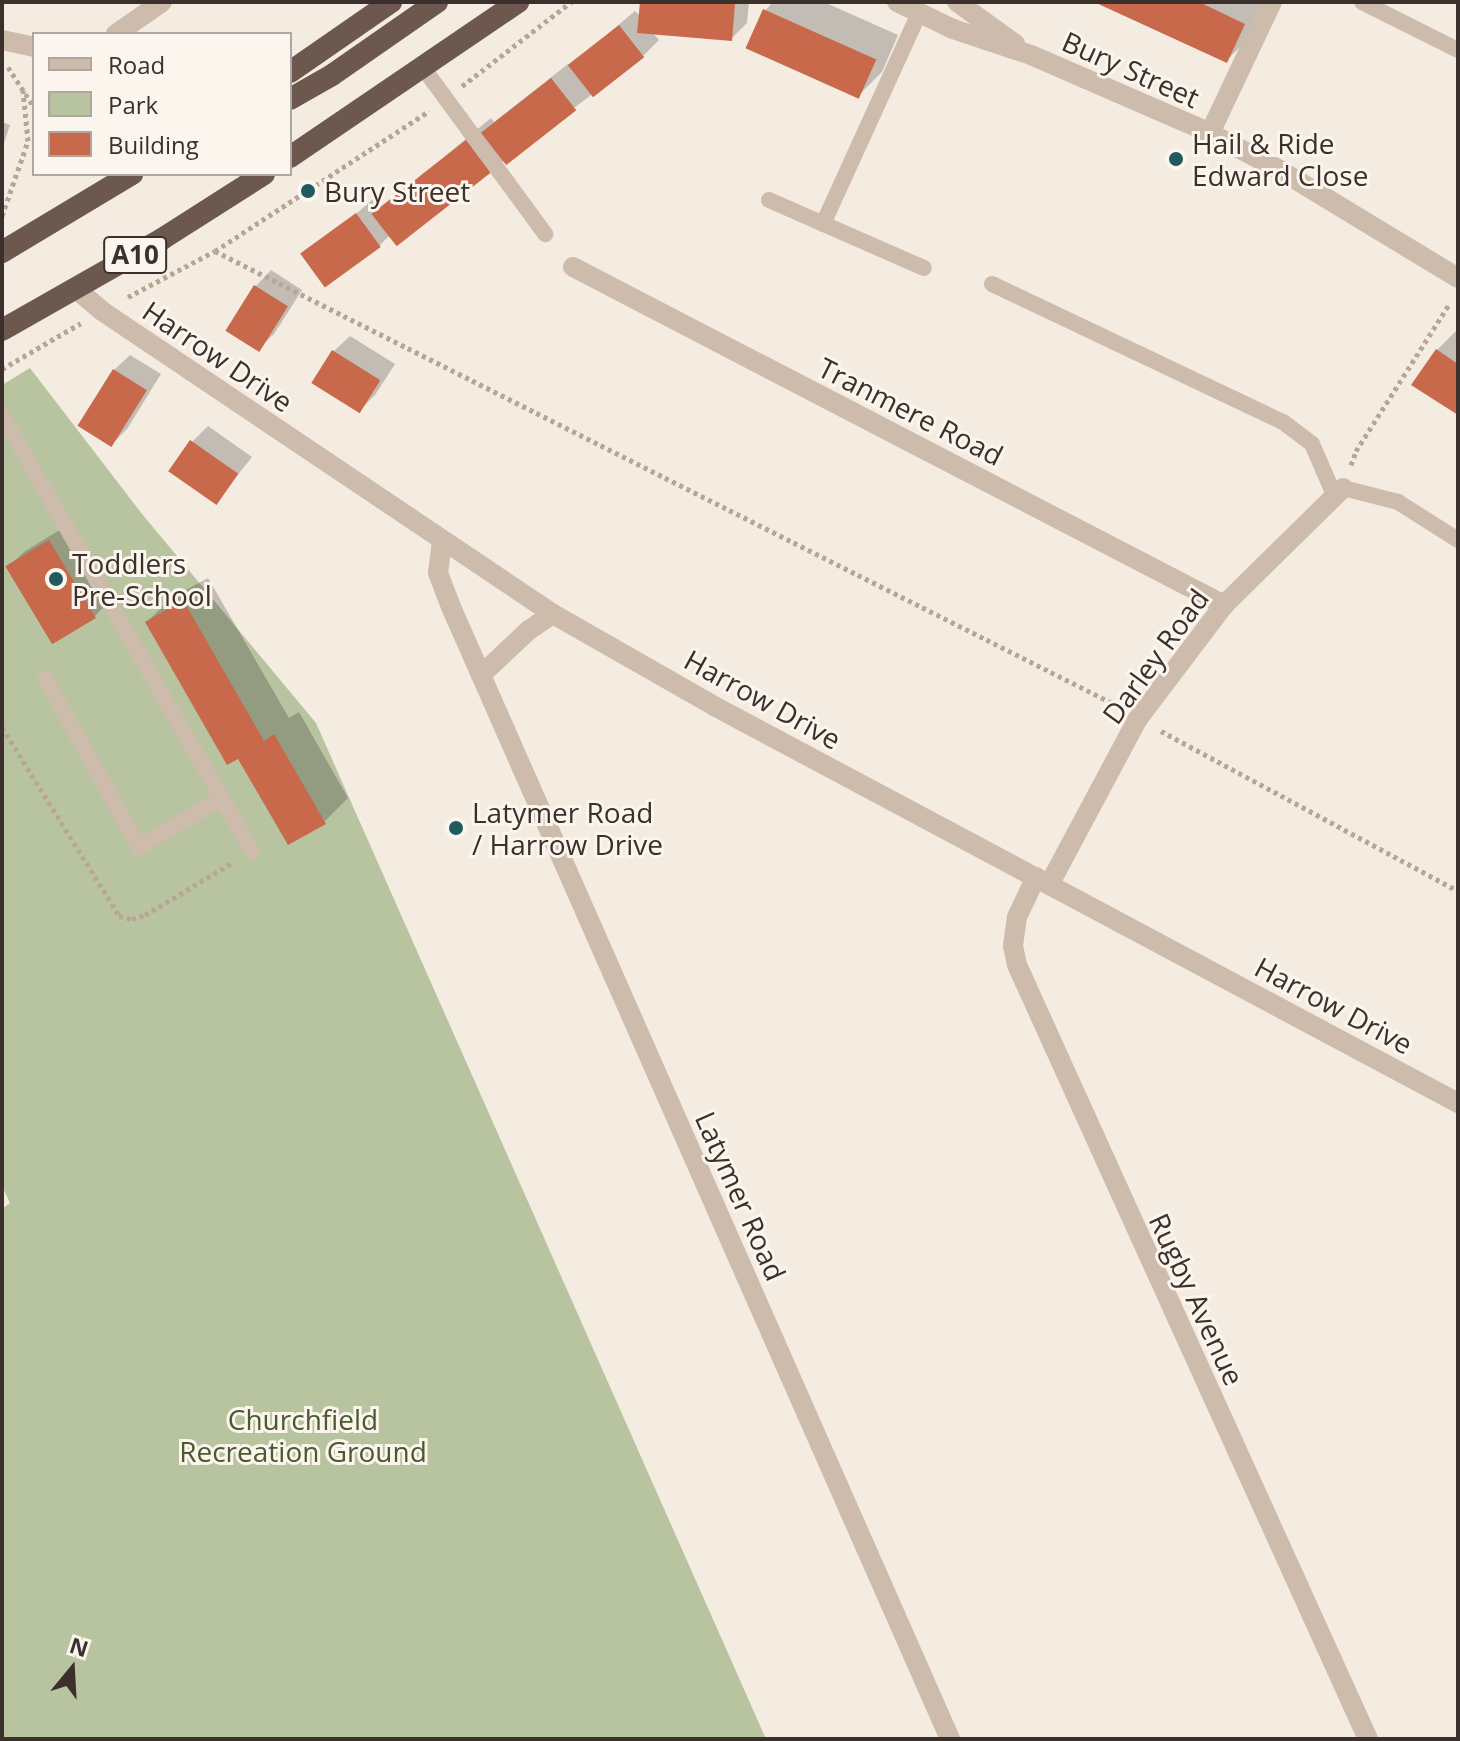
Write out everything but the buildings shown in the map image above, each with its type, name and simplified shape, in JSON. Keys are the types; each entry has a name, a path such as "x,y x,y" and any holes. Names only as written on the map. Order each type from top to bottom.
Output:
{"highway":[{"path":"292,71 391,2"},
{"path":"292,98 332,75 437,2"},
{"path":"292,156 424,69 518,2"},
{"name":"A10","path":"2,252 129,176"},
{"name":"A10","path":"2,330 76,289 261,176"}],"street":[{"path":"119,32 162,2"},
{"name":"Bury Street","path":"897,2 953,29 1031,55 1210,133 1278,169 1458,278"},
{"name":"Bury Street","path":"957,2 1031,55"},
{"path":"1210,133 1272,2"},
{"path":"2,40 32,47"},
{"name":"Tranmere Road","path":"573,267 1224,605"},
{"name":"Harrow Drive","path":"76,289 102,311 553,614 716,707 1458,1103"},
{"name":"Darley Road","path":"1043,881 1137,720 1224,605 1339,493"},
{"name":"Latymer Road","path":"442,541 438,573 481,675 950,1739"},
{"path":"481,675 511,646 553,614"},
{"name":"Rugby Avenue","path":"1043,881 1017,917 1013,946 1017,965 1368,1739"}],"lane":[{"path":"1362,2 1458,50"},
{"path":"823,224 919,13"},
{"path":"424,69 545,234"},
{"path":"769,200 924,268"},
{"path":"992,284 1283,422 1312,444 1339,493 1398,502 1458,540"},
{"path":"2,415 252,851"},
{"path":"45,678 139,847 222,798"}],"path":[{"path":"2,369 215,251 382,144 571,2"},
{"path":"2,58 32,104"},
{"path":"2,216 28,141 23,90"},
{"path":"215,251 1121,707 1137,720 1458,891"},
{"path":"1339,493 1356,451 1458,291"}],"green space":[{"name":"Churchfield Recreation Ground","path":"30,368 142,514 316,723 766,1739 2,1739 2,1209 10,1203 2,1186 2,385"}],"place":[{"name":"Hail & Ride Edward Close","path":"1176,159"},
{"name":"Bury Street","path":"308,191"},
{"name":"Toddlers Pre-School","path":"56,579"},
{"name":"Latymer Road / Harrow Drive","path":"456,828"}]}
